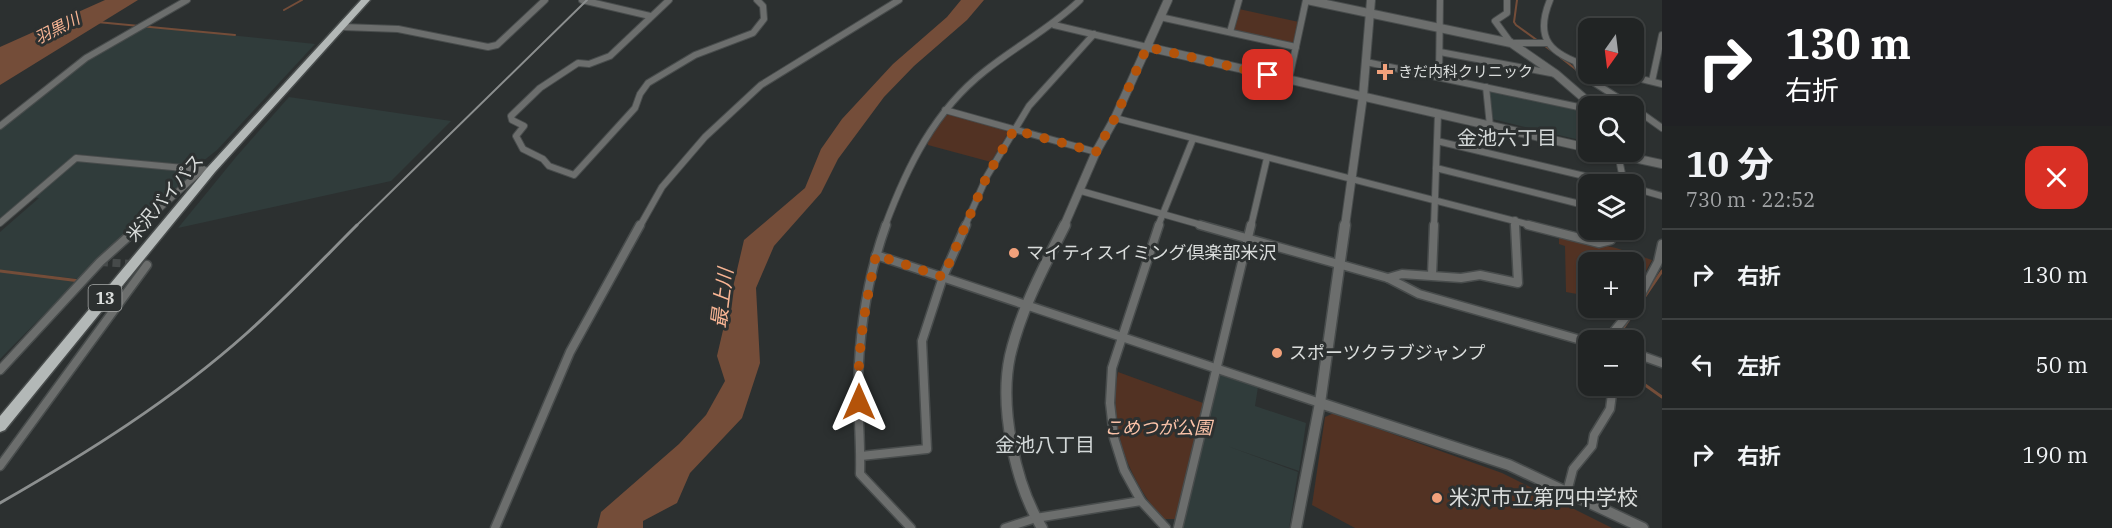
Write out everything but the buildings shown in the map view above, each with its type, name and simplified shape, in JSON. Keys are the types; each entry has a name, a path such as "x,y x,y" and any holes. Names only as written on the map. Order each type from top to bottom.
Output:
{"highway":[{"name":"米沢バイパス","path":"0,426 207,170 366,0"}],"street":[{"path":"0,126 86,58 187,0"},
{"path":"343,27 398,29 488,47 497,45 546,0"},
{"path":"582,0 650,16"},
{"path":"669,0 610,56 589,64 578,63 540,88 511,116 512,120 524,126 516,136 523,149 543,159 549,166 574,175 634,108 648,83 695,55 753,33 764,20 764,6 758,0"},
{"path":"495,528 570,352 662,187 705,137 761,86 899,0"},
{"path":"911,528 865,482 860,474 858,384 863,315 876,255 894,201 923,142 945,110 974,79 1054,25 1080,0"},
{"path":"1042,528 1015,462 1008,414 1007,381 1010,357 1026,305 1168,0"},
{"path":"1230,32 1239,0"},
{"path":"1288,79 1307,0 1511,43 1547,43"},
{"path":"1296,528 1320,403 1363,96 1371,0"},
{"path":"1439,77 1440,0"},
{"path":"1507,0 1507,14 1495,21 1511,43 1583,96"},
{"path":"1550,0 1542,20 1543,34 1547,43 1576,63 1582,75 1615,96"},
{"path":"1160,17 1296,47"},
{"path":"1054,25 1578,146"},
{"path":"861,456 927,449 922,341 943,277 987,176 1014,130 1029,106 1094,34"},
{"path":"1652,81 1662,35"},
{"path":"1440,52 1556,74"},
{"path":"1366,62 1578,107"},
{"path":"1644,79 1662,84"},
{"path":"1486,87 1490,126"},
{"path":"945,110 1096,152"},
{"path":"1432,275 1438,113"},
{"path":"1644,115 1662,128"},
{"path":"1115,118 1578,237"},
{"path":"1166,528 1141,501 1124,471 1111,426 1109,390 1112,368 1162,214 1193,139"},
{"path":"1437,141 1578,174"},
{"path":"0,223 76,158 207,170"},
{"path":"1178,528 1267,158"},
{"path":"1644,160 1662,164"},
{"path":"1436,168 1578,204"},
{"path":"0,370 100,262 177,190 207,170"},
{"path":"1081,191 1388,278 1419,294 1578,339"},
{"path":"1644,191 1662,196"},
{"path":"1388,278 1402,274 1461,278 1480,275 1518,283 1515,220"},
{"path":"1588,240 1599,243 1611,240"},
{"path":"1644,288 1659,262 1662,244"},
{"path":"876,255 1509,465 1643,528"},
{"path":"0,466 147,265"},
{"path":"1615,330 1624,318"},
{"path":"1644,357 1662,363"},
{"path":"1567,492 1573,469 1592,446 1594,435 1610,409 1612,396"},
{"path":"1005,528 1036,518 1141,501"}],"shaded area":[{"path":"143,26 315,44 217,150 197,166 75,154 0,219 0,129 91,58"},
{"path":"1489,91 1578,110 1578,140 1492,119"},
{"path":"289,97 451,121 391,181 178,228 236,157"},
{"path":"76,159 196,171 78,279 0,270 0,232 39,198 33,197"},
{"path":"0,272 77,281 0,359"},
{"path":"1218,374 1258,387 1255,406 1306,423 1299,471 1227,446 1298,472 1289,528 1180,528"}],"green space":[{"path":"1239,9 1299,22 1294,45 1232,31"},
{"path":"949,114 1009,131 991,162 928,145 927,142 944,115"},
{"path":"1559,235 1628,252 1578,252 1578,294 1566,292 1565,246 1559,244"},
{"path":"1644,257 1652,260 1644,275"},
{"name":"こめつが公園","path":"1118,372 1203,403 1177,519 1162,519 1139,486 1130,468 1118,431 1116,392"},
{"name":"米沢市立第四中学校","path":"1334,413 1502,473 1612,528 1355,528 1312,505 1325,417"}],"water":[{"name":"羽黒川","path":"105,0 138,0 0,85 0,47"},
{"path":"961,0 984,0 967,20 914,66 884,97 838,159 821,193 774,246 756,288 760,363 742,418 690,473 677,503 643,521 643,528 597,528 601,512 679,444 706,415 725,381 717,356 744,240 805,188 821,149 842,119 893,64 947,17"}],"waterway":[{"path":"284,10 302,0"},
{"path":"1517,0 1514,22 1516,25 1552,51"},
{"path":"97,22 235,35"},
{"path":"1560,57 1578,71"},
{"path":"0,271 80,281"},
{"path":"1644,298 1662,271"},
{"path":"1622,330 1630,318"},
{"path":"1644,384 1662,397"}],"tunnel":[{"path":"100,262 135,264"}],"railway":[{"path":"356,226 587,0"},
{"path":"0,503 97,445 189,381 261,320 356,226"}],"place":[{"name":"きだ内科クリニック","path":"1385,72"},
{"name":"マイティスイミング倶楽部米沢","path":"1014,253"},
{"name":"スポーツクラブジャンプ","path":"1277,353"},
{"name":"米沢市立第四中学校","path":"1437,498"}],"district":[{"name":"金池六丁目","path":"1507,138"},
{"name":"金池八丁目","path":"1045,445"}],"route":[{"path":"859,402 858,384 863,315 876,255 943,277 987,176 1014,130 1096,152 1115,118 1147,47 1268,75"}],"water label":[{"name":"最上川","path":"722,298"}]}
